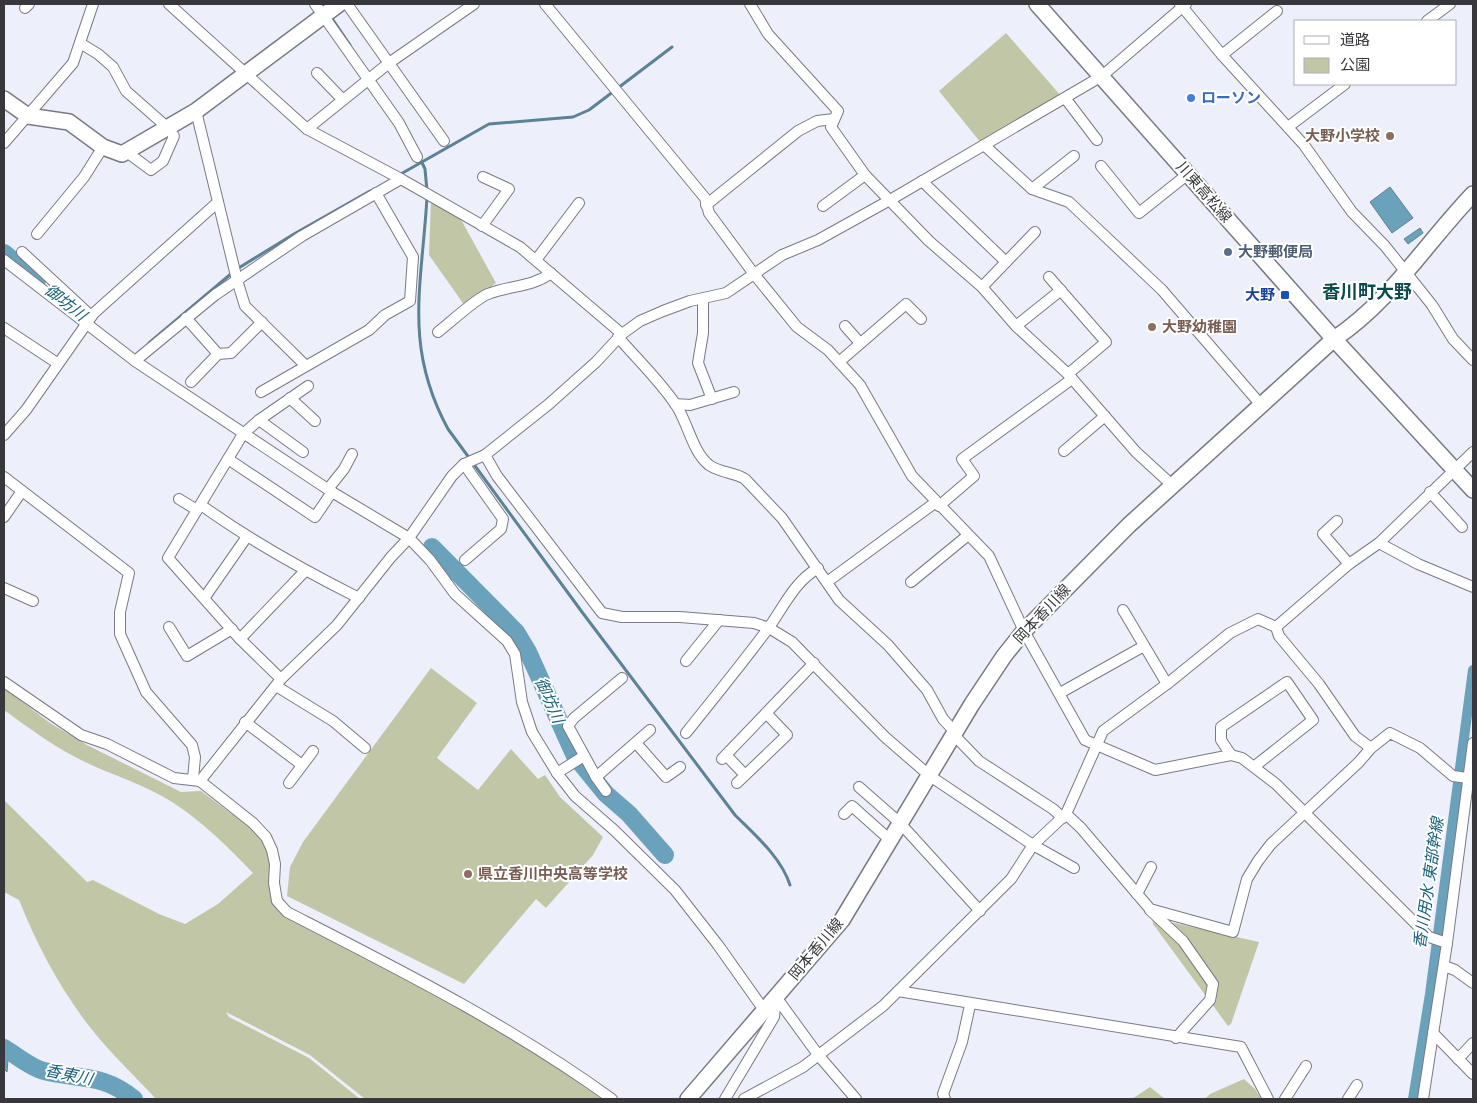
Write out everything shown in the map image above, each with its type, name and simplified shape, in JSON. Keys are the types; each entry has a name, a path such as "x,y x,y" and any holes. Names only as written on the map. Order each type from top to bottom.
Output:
{"main road":[{"path":"4,99 28,116 69,122 103,147 122,154 128,153 196,111 245,74 320,10 339,4"},
{"name":"川東高松線","path":"1036,4 1334,339 1473,490"},
{"name":"岡本香川線","path":"688,1099 842,920 987,680 1024,631 1129,525 1172,485 1334,339 1350,329 1406,273 1473,194"}],"street":[{"path":"4,143 73,63 93,4"},
{"path":"168,4 307,129 401,179 520,247 620,335 675,404 687,422 695,446 703,459 710,466 738,474 782,518 839,600 888,645 927,690 943,719 978,761 1081,828 1150,909 1183,941 1213,984 1210,1000 1176,1038"},
{"path":"347,4 444,141"},
{"path":"307,129 389,63 474,4"},
{"path":"545,4 705,198 709,213 754,274 797,326 816,339 860,385 912,476 967,536 989,556 1024,631 1085,740 1094,746 1110,750 1155,770 1231,755 1242,758 1255,766 1306,812 1430,937 1447,942"},
{"path":"750,4 768,34 838,111 831,127 865,175 929,241 982,287 1016,326 1070,376 1136,452 1172,485"},
{"path":"1431,4 1439,12"},
{"path":"1428,20 1450,4"},
{"path":"196,780 278,682 337,625 391,556 409,538 452,476 464,464 485,455 549,404 596,362 620,335 640,321 663,311 726,293 782,255 818,240 922,182 1102,76 1183,5 1222,55 1288,127 1318,164 1352,212 1385,246 1432,305 1453,339 1473,360"},
{"path":"320,10 398,123 417,158"},
{"path":"1222,55 1277,11"},
{"path":"80,43 98,54 113,67 126,91 168,128 174,136 163,161 151,170 128,153"},
{"path":"317,73 342,100"},
{"path":"1288,127 1344,85"},
{"path":"1065,98 1097,140"},
{"path":"196,111 237,280 246,306 306,365"},
{"path":"706,205 798,131 817,121 834,119"},
{"path":"984,145 1032,189 1069,202 1162,290 1260,405"},
{"path":"37,234 84,176 103,147"},
{"path":"1032,189 1074,156"},
{"path":"1101,166 1139,213 1188,174"},
{"path":"823,206 865,175"},
{"path":"482,226 509,189 484,177"},
{"path":"135,361 186,318 237,280 302,236 401,179"},
{"path":"922,182 1006,262"},
{"path":"261,392 368,330 384,315 410,301 413,256 376,193"},
{"path":"4,435 26,410 88,319 218,202"},
{"path":"536,260 579,204"},
{"path":"982,287 1035,232"},
{"path":"22,252 88,319 135,361 243,434 409,538 430,560 455,594 507,642 515,654 522,702 532,732 557,773 575,796 614,830 675,890 718,945 764,1010"},
{"path":"4,260 88,319"},
{"path":"438,332 487,294 529,285 540,281 551,273"},
{"path":"828,582 974,476 962,459 1070,376 1106,342 1049,277"},
{"path":"1016,326 1061,290"},
{"path":"703,299 704,333 698,363 712,398"},
{"path":"839,362 906,304 921,319"},
{"path":"186,318 218,354"},
{"path":"191,382 218,354 231,353 262,322"},
{"path":"845,326 860,343"},
{"path":"4,328 57,363"},
{"path":"308,386 259,420 243,434 168,558 205,597 278,682 332,721 365,748"},
{"path":"675,404 690,405 734,392"},
{"path":"290,398 315,421"},
{"path":"1064,452 1105,416"},
{"path":"259,420 303,452"},
{"path":"1276,627 1349,564 1379,542 1473,452"},
{"path":"228,460 315,517 352,454"},
{"path":"485,455 497,476 602,613 622,617 754,623 769,628 792,642 885,737 930,776 1034,845 1074,868"},
{"path":"464,464 503,520 501,529 466,560"},
{"path":"4,477 129,573 120,612 120,634 146,692 192,745 195,757 196,780"},
{"path":"4,517 22,491"},
{"path":"1430,492 1462,528"},
{"path":"179,499 199,508 246,538 305,571 359,598"},
{"path":"1337,521 1323,534 1349,564"},
{"path":"911,582 967,536"},
{"path":"205,597 246,538"},
{"path":"1379,542 1418,564 1473,587"},
{"path":"686,733 769,628 792,591 804,577 818,568"},
{"path":"240,639 305,571"},
{"path":"4,588 33,602"},
{"path":"1123,610 1167,684"},
{"path":"686,661 719,620"},
{"path":"744,1099 819,1056 882,1006 980,911 1011,879 1034,845 1064,816 1094,746 1103,730 1167,684 1230,633 1258,620 1276,627"},
{"path":"169,627 187,656 232,629"},
{"path":"1276,627 1279,636 1319,684 1344,721 1356,736 1371,748"},
{"path":"1060,693 1144,646"},
{"path":"745,775 724,757 814,663"},
{"path":"606,791 596,777 568,726 574,718 622,678"},
{"path":"4,682 81,735 107,744 174,778 196,780 253,823 266,837 275,864 274,883 277,900 287,912 458,1000 560,1062 612,1099"},
{"path":"1231,755 1221,740 1221,727 1287,682 1313,720 1255,766"},
{"path":"737,783 787,734 766,713"},
{"path":"245,722 302,766"},
{"path":"596,777 650,730"},
{"path":"1150,909 1234,932 1247,879 1271,844 1371,748 1390,733 1420,748 1453,776 1468,778"},
{"path":"636,742 666,777 680,767"},
{"path":"1423,1099 1444,966 1473,743"},
{"path":"289,783 313,751"},
{"path":"557,773 584,756"},
{"path":"859,787 900,823 980,911"},
{"path":"844,814 852,806 890,840"},
{"path":"1137,894 1151,867"},
{"path":"1444,966 1455,970 1473,983"},
{"path":"898,991 970,1005 1241,1047 1268,1099"},
{"path":"776,997 819,1056 856,1099"},
{"path":"725,1099 774,1016 776,997"},
{"path":"946,1099 943,1094 962,1042 970,1005"},
{"path":"1433,1033 1473,1074"},
{"path":"1458,1059 1473,1043"},
{"path":"1285,1099 1306,1066"},
{"path":"1348,1099 1357,1085"}],"green space":[{"path":"1006,33 1062,97 981,143 939,91"},
{"path":"431,202 459,216 496,283 465,306 429,255"},
{"path":"431,668 477,703 437,758 478,790 511,749 538,779 545,775 560,797 603,837 593,855 546,908 536,899 464,984 287,896 290,867 303,842"},
{"path":"4,688 50,723 87,745 181,792 201,791 260,835 280,857 277,878 279,910 457,1003 601,1099 365,1099 310,1055 226,1012 229,1017 309,1058 360,1099 156,1099 89,1026 68,996 50,965 33,933 19,900 4,892 4,800 87,882 93,880 159,914 185,924 218,904 253,873 224,844 183,809 151,790 74,757 43,738 4,710"},
{"path":"1152,918 1259,942 1231,1024 1228,1026 1153,924"},
{"path":"1244,1079 1255,1089 1261,1099 1205,1099 1210,1094"},
{"path":"1150,1087 1165,1099 1132,1099"}],"water":[{"path":"1390,187 1413,218 1392,233 1370,202"},
{"path":"1420,228 1423,233 1408,244 1404,239"},
{"path":"4,1042 17,1056 8,1060 7,1072 4,1069"}],"waterway":[{"path":"331,17 350,45"},
{"path":"399,175 489,124 573,117 589,110 672,47"},
{"path":"419,156 425,169 427,191"},
{"path":"237,269 370,191"},
{"path":"427,197 420,287 420,342 425,370 434,399 448,429 582,612 735,815 774,856 790,885"},
{"name":"御坊川","path":"4,253 37,280"},
{"path":"149,343 232,273"},
{"name":"御坊川","path":"432,547 516,632 528,652 575,756 606,794 629,814 665,855"},
{"name":"香川用水 東部幹線","path":"1413,1099 1430,994 1473,670"},
{"name":"香東川","path":"4,1048 39,1069 101,1081 134,1099"}],"place":[{"name":"ローソン","path":"1191,98"},
{"name":"大野小学校","path":"1390,136"},
{"name":"大野郵便局","path":"1228,252"},
{"name":"大野","path":"1285,295"},
{"name":"大野幼稚園","path":"1152,327"},
{"name":"県立香川中央高等学校","path":"468,874"}],"district":[{"name":"香川町大野","path":"1367,292"}]}
